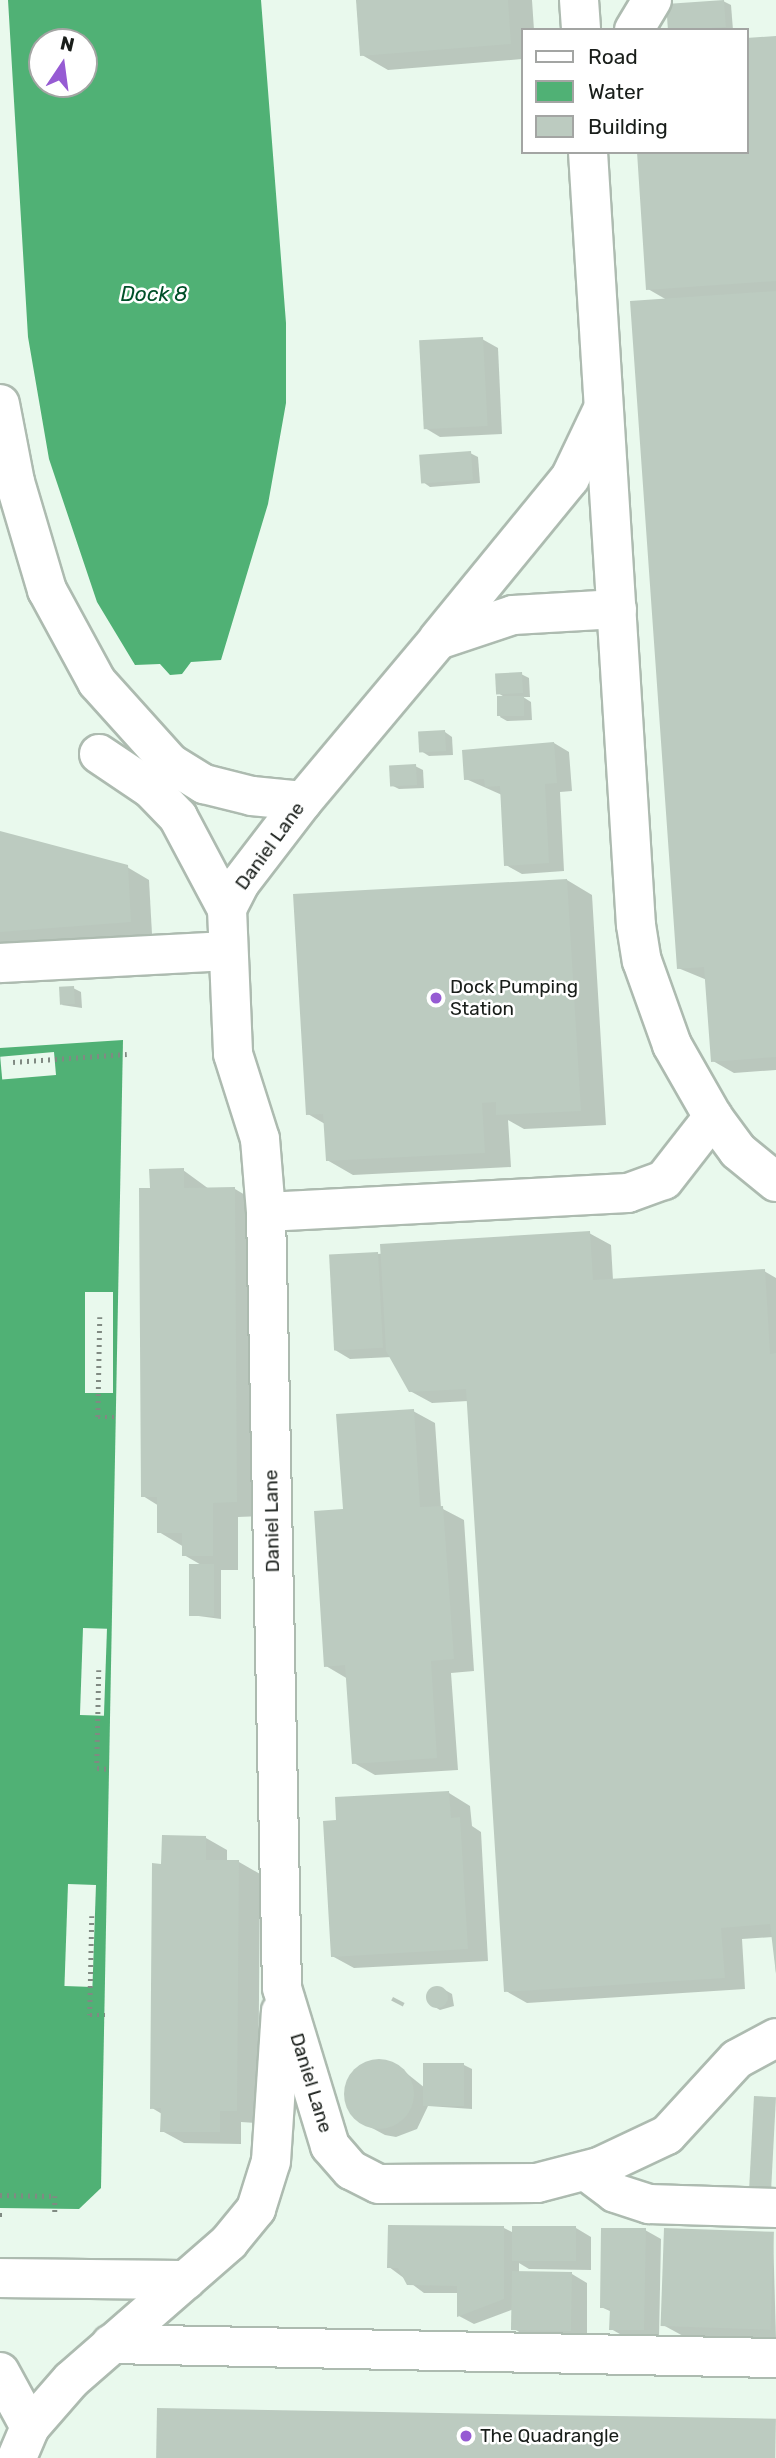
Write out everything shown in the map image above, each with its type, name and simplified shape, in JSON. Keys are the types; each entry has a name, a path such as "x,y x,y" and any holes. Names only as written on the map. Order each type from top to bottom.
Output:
{"lane":[{"path":"579,0 581,28"},
{"path":"635,28 652,0"},
{"path":"589,154 636,925 642,961 672,1045 713,1117 738,1151 776,1182"},
{"path":"0,404 29,532 64,626 97,682 170,763 204,784"},
{"name":"Daniel Lane","path":"604,404 583,457 570,478 303,801 240,883 227,909 233,1054 260,1139 266,1212 282,1988 330,2146 361,2178 379,2185 537,2183 586,2171 667,2135 737,2059 776,2038"},
{"path":"438,640 513,615 617,609"},
{"path":"227,909 178,817 151,789 99,754 204,784 303,801"},
{"path":"0,963 228,951"},
{"path":"713,1117 776,1153"},
{"path":"266,1212 628,1193 664,1180 679,1167 713,1117"},
{"path":"23,2443 110,2344 238,2233 265,2189 271,2161 282,1988"},
{"path":"586,2171 615,2193 649,2204 776,2208"},
{"path":"0,2278 186,2280"},
{"path":"110,2344 776,2358"},
{"path":"0,2372 23,2443"}],"path":[{"path":"13,1062 127,1054"},
{"path":"100,1317 98,1417 116,1417"},
{"path":"99,1670 97,1768 109,1769"},
{"path":"92,1916 90,2015 104,2015"},
{"path":"0,2195 55,2196 55,2214"}],"water":[{"name":"Dock 8","path":"8,0 261,0 286,323 286,403 268,504 221,660 191,662 182,674 170,675 160,664 135,665 97,602 49,459 28,337"},
{"path":"123,1040 101,2188 79,2209 0,2208 0,1048"}],"pier":[{"path":"54,1052 56,1075 2,1080 0,1057"},
{"path":"85,1292 113,1292 113,1393 85,1393"},
{"path":"83,1628 107,1629 104,1716 80,1715"},
{"path":"68,1884 96,1885 92,1987 64,1986"}],"building":[{"path":"356,0 508,0 511,44 360,56"},
{"path":"724,0 726,27 668,28 666,4"},
{"path":"776,36 776,281 646,290 637,154 748,154 748,38"},
{"path":"776,291 776,1057 711,1062 704,967 677,969 630,301"},
{"path":"483,337 488,426 424,429 419,340"},
{"path":"471,451 473,480 421,484 419,455"},
{"path":"522,672 523,693 496,694 495,673"},
{"path":"497,696 524,696 524,716 497,716"},
{"path":"445,730 446,751 419,752 418,731"},
{"path":"554,742 557,783 545,784 549,863 504,866 500,786 485,787 484,779 464,780 462,750"},
{"path":"416,764 417,785 390,786 389,765"},
{"path":"0,831 128,865 131,922 0,932"},
{"name":"Dock Pumping Station","path":"567,879 581,1111 496,1115 496,1102 482,1103 485,1153 326,1161 323,1114 306,1115 293,894"},
{"path":"74,986 75,1004 60,1005 59,987"},
{"path":"184,1168 184,1188 235,1187 237,1502 213,1503 213,1556 182,1556 182,1533 157,1533 157,1497 141,1497 139,1188 150,1188 149,1169"},
{"path":"590,1231 593,1280 765,1269 770,1354 776,1353 776,1974 770,1924 721,1928 725,1978 504,1992 466,1389 409,1392 386,1351 380,1244"},
{"path":"378,1252 383,1348 334,1350 329,1255"},
{"path":"414,1409 420,1507 443,1506 454,1659 431,1661 437,1758 352,1764 345,1665 324,1667 314,1511 343,1509 336,1414"},
{"path":"189,1564 214,1564 214,1616 189,1616"},
{"path":"449,1791 451,1818 460,1817 468,1949 331,1957 323,1821 336,1820 335,1797"},
{"path":"162,1835 206,1836 206,1860 239,1860 237,2111 220,2111 220,2132 160,2132 161,2108 150,2109 152,1863 161,1864"},
{"path":"437,1986 445,1989 448,1997 445,2005 437,2008 429,2005 426,1997 429,1989"},
{"path":"379,2059 404,2069 414,2094 404,2119 379,2129 354,2119 344,2094 354,2069"},
{"path":"423,2063 464,2063 464,2106 423,2106"},
{"path":"754,2096 776,2097 771,2189 749,2188"},
{"path":"388,2225 504,2226 504,2299 457,2317 457,2286 407,2285 398,2268 387,2268"},
{"path":"512,2226 576,2226 576,2261 512,2261"},
{"path":"601,2228 646,2228 644,2330 609,2330 610,2308 600,2308"},
{"path":"664,2228 774,2232 771,2330 661,2326"},
{"path":"512,2271 572,2272 571,2331 511,2330"},
{"name":"The Quadrangle","path":"157,2408 776,2419 775,2458 156,2458"}],"place":[{"name":"Dock Pumping Station","path":"436,998"},
{"name":"The Quadrangle","path":"466,2436"}]}
